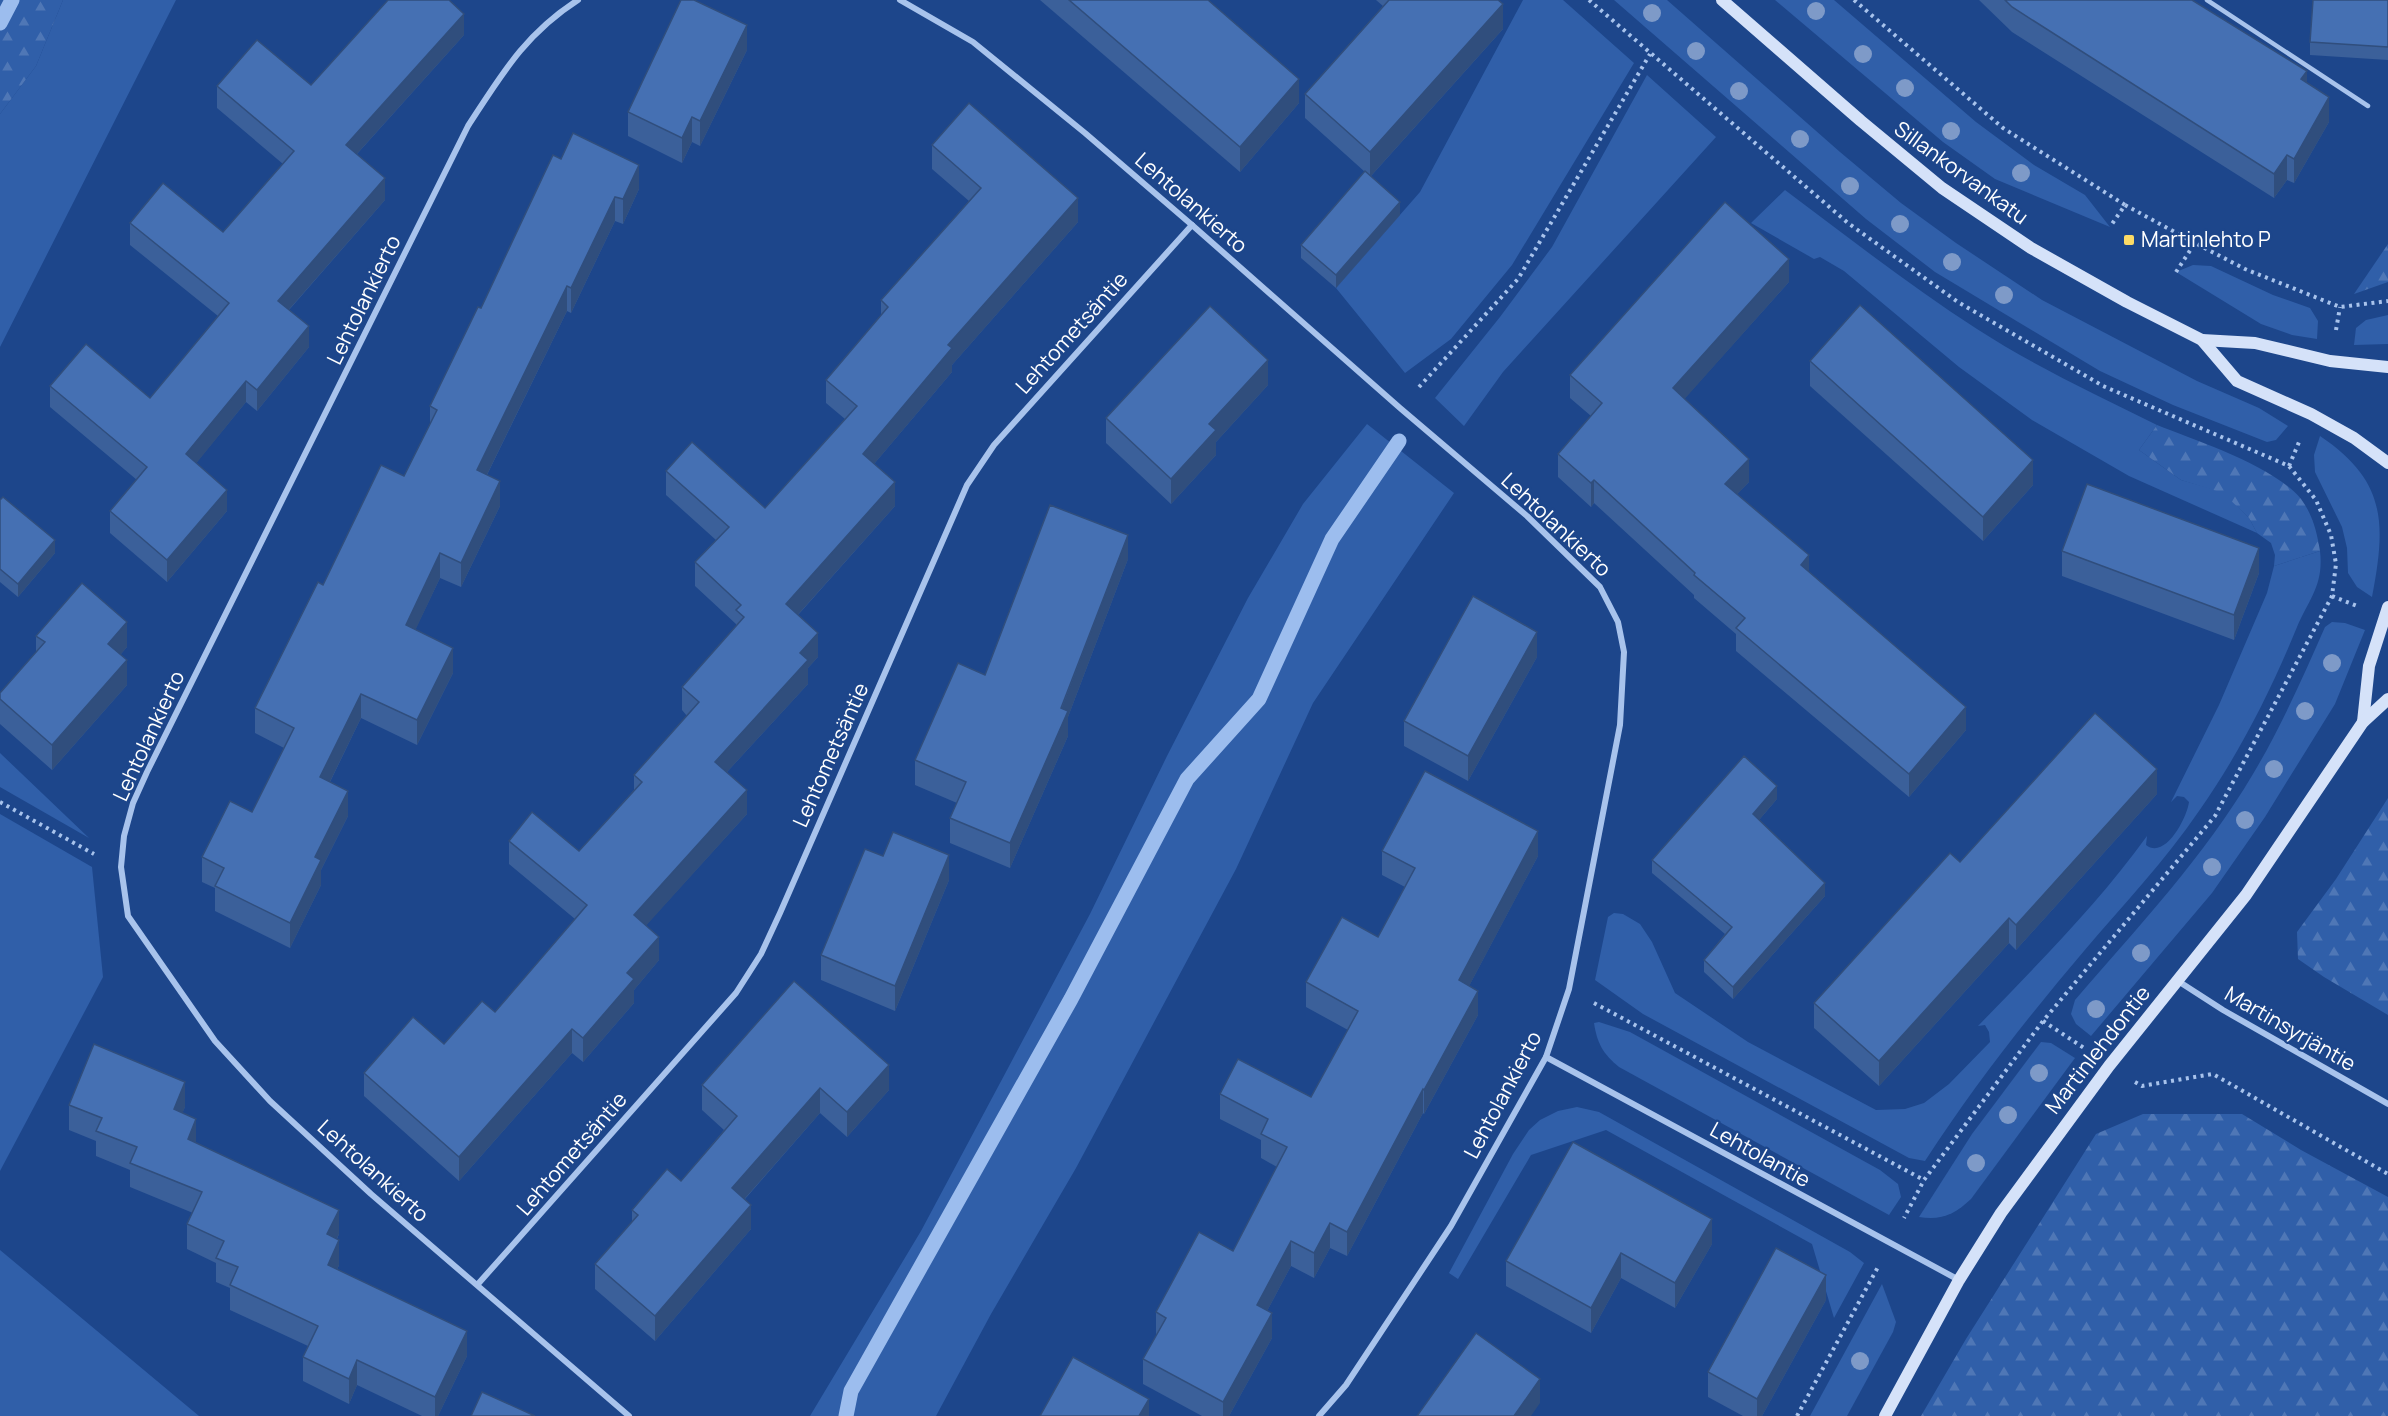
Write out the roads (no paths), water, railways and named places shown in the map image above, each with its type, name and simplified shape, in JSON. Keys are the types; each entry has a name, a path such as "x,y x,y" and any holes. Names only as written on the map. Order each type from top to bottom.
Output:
{"street":[{"name":"Lehtolankierto","path":"578,0 556,14 530,38 508,65 468,126 147,772 133,803 124,837 121,867 128,916 215,1041 270,1101 363,1186 629,1416"},
{"name":"Lehtolankierto","path":"900,0 973,42 1085,133 1192,225 1527,516 1600,587 1618,622 1624,652 1620,724 1569,989 1546,1057 1451,1226 1346,1385 1319,1416"},
{"name":"Sillankorvankatu","path":"1722,0 1942,188 2031,248 2127,302 2202,340 2237,381 2312,414 2354,438 2388,463"},
{"name":"Lehtometsäntie","path":"478,1284 736,993 760,954 780,913 967,484 994,445 1192,225"},
{"name":"Sillankorvankatu","path":"2202,340 2255,343 2330,361 2388,367"},
{"name":"Martinlehdontie","path":"2362,722 2369,666 2388,607"},
{"name":"Martinlehdontie","path":"1885,1416 1959,1281 2001,1213 2109,1066 2246,895 2362,722 2388,699"},
{"name":"Martinsyrjäntie","path":"2177,981 2223,1010 2388,1104"},
{"name":"Lehtolantie","path":"1546,1057 1959,1281"}],"lane":[{"path":"2207,0 2368,106"}],"waterway":[{"path":"0,23 12,0"},
{"path":"846,1416 851,1391 1071,999 1187,779 1259,699 1332,539 1399,441"}],"place":[{"name":"Martinlehto P","path":"2129,240"}]}
